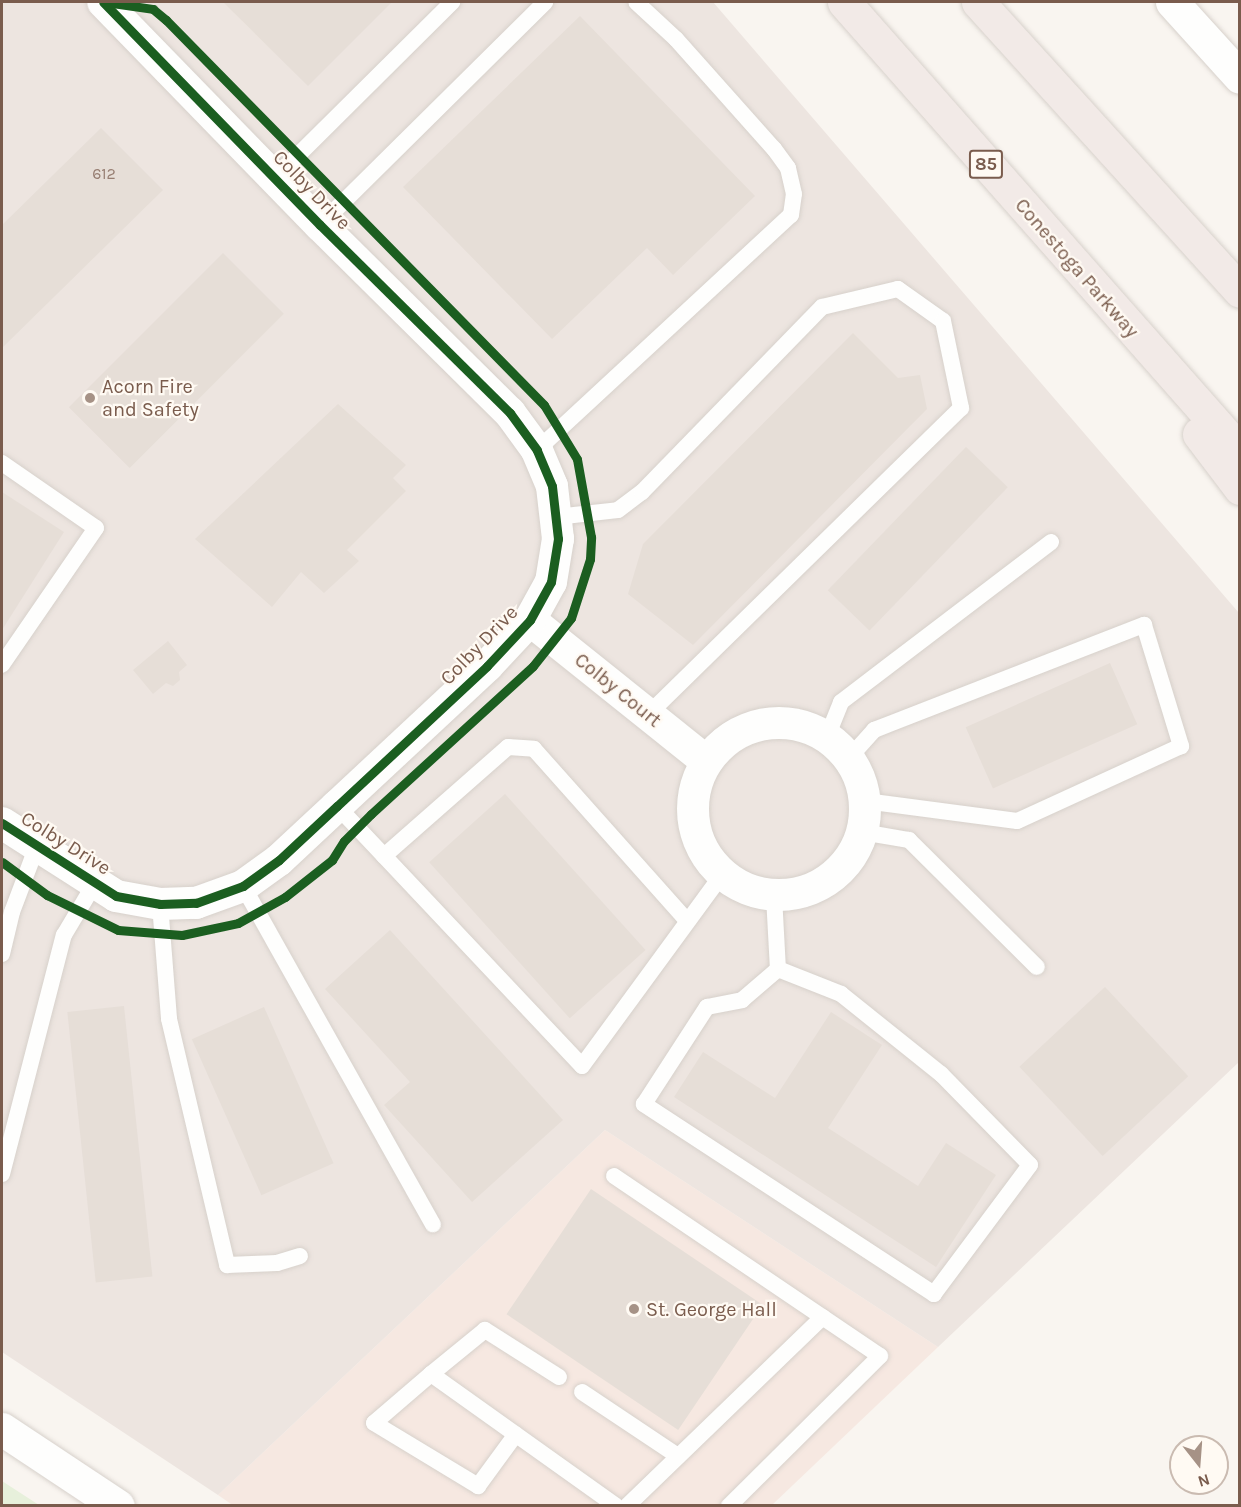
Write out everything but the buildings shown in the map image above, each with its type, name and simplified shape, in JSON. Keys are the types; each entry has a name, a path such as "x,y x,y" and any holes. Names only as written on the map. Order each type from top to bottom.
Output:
{"highway":[{"name":"Conestoga Parkway","path":"844,2 1239,451"},
{"path":"978,2 1239,291"},
{"path":"1129,327 1161,384 1239,488"}],"main road":[{"path":"1172,2 1239,77"},
{"path":"2,1429 118,1506"}],"street":[{"name":"Colby Drive","path":"2,823 116,896 160,904 196,903 243,886 337,806 487,666 530,620 551,582 558,539 552,486 537,450 510,413 320,225 103,2"},
{"name":"Colby Court","path":"530,620 706,761"},
{"path":"766,723 797,724 838,747 865,801 862,832 850,859 819,886 774,896 738,886 722,875 703,852 693,824 694,789 706,761 741,731 766,723"}],"lane":[{"path":"275,178 452,2"},
{"path":"320,225 545,2"},
{"path":"537,450 791,215 794,194 790,177 774,149 675,39 636,2"},
{"path":"556,517 618,510 642,492 822,307 898,289 943,321 961,408 648,714"},
{"path":"2,463 96,528 2,665"},
{"path":"865,801 1017,821 1181,746 1144,626 874,730 838,747 841,702 1051,542"},
{"path":"384,856 508,747 534,748 687,921"},
{"path":"337,806 582,1066 722,875"},
{"path":"862,832 909,840 1037,967"},
{"path":"2,954 12,912 37,846"},
{"path":"2,1174 64,935 95,883"},
{"path":"243,886 433,1224"},
{"path":"774,896 778,969"},
{"path":"160,904 169,1019 227,1265 277,1263 300,1256"},
{"path":"778,969 841,994 941,1074 1030,1165 934,1294 644,1104 707,1007 742,1000 778,969"},
{"path":"614,1176 880,1356 729,1506"},
{"path":"627,1506 823,1317"},
{"path":"516,1434 478,1486 374,1423 485,1330 559,1377"},
{"path":"431,1374 616,1506"},
{"path":"582,1392 678,1456"}],"shaded area":[{"path":"2,2 713,2 1239,613 1239,1062 938,1347 605,1130 218,1495 2,1352"},
{"path":"605,1130 938,1347 772,1505 234,1506 218,1495"}],"green space":[{"path":"2,1481 39,1505 2,1505"}],"cycle path":[{"path":"2,823 116,896 160,904 196,903 243,886 279,860 487,666 530,620 551,582 558,539 552,486 537,450 510,413 320,225 103,2"},
{"path":"2,862 47,895 118,930 182,935 238,923 285,897 332,860 344,841 371,814 533,666 571,618 590,559 591,537 577,459 544,405 166,20 153,9 105,2"}],"place":[{"name":"Acorn Fire and Safety","path":"90,398"},
{"name":"St. George Hall","path":"634,1309"}]}
